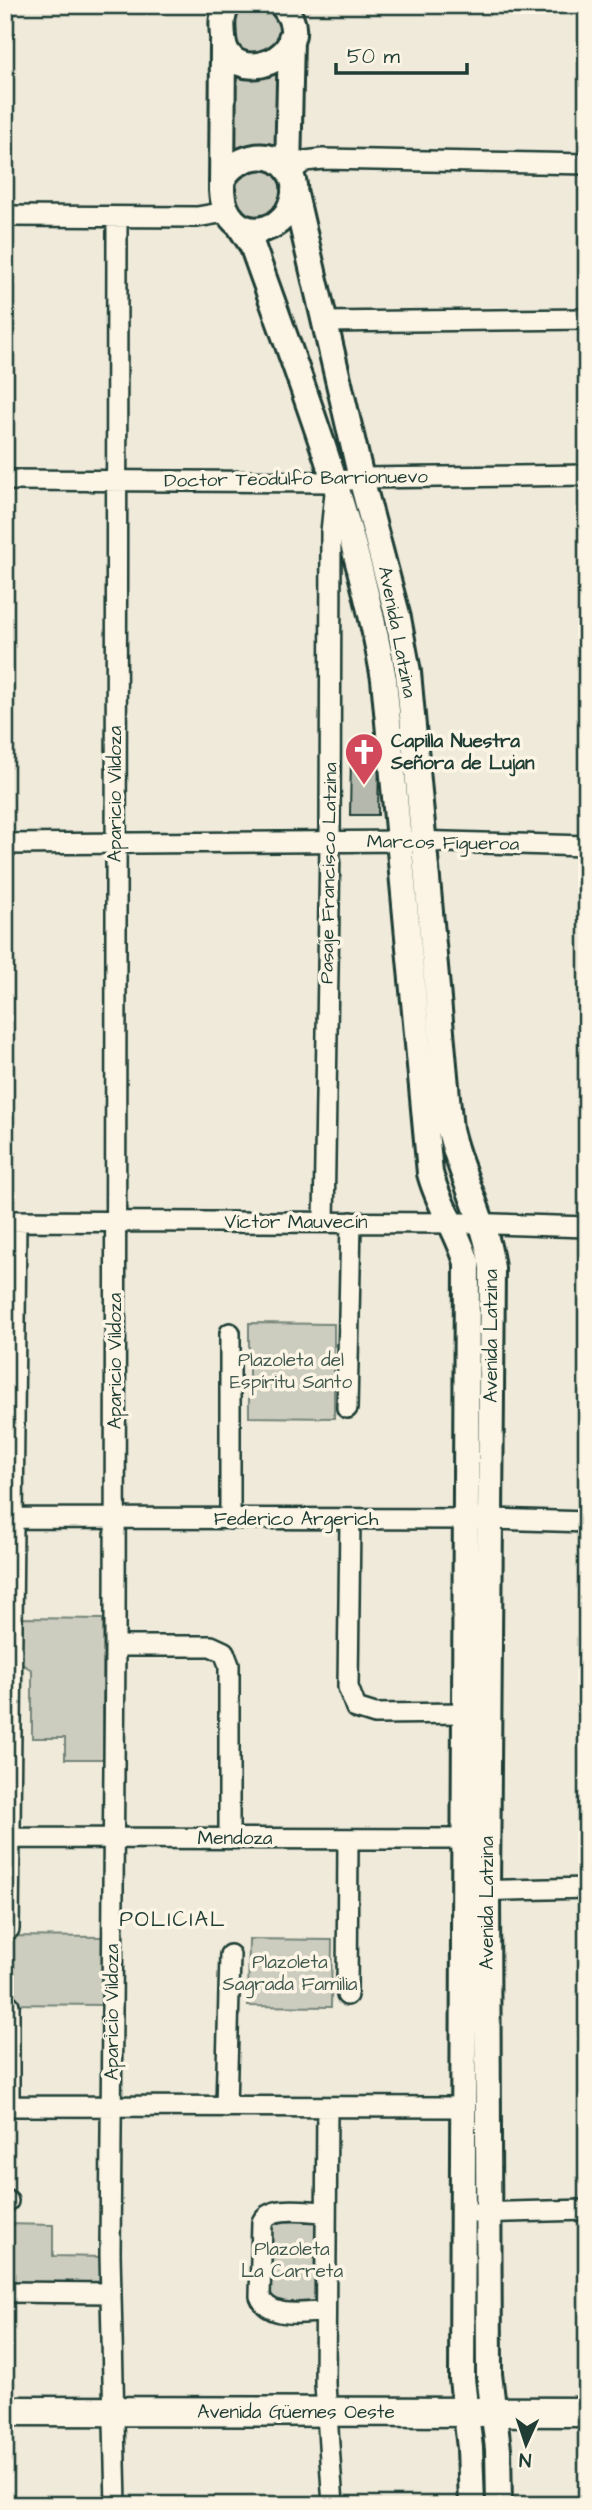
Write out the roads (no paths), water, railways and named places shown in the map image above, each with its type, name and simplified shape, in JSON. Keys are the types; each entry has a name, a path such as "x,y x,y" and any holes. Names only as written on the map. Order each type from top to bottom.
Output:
{"main road":[{"name":"Avenida Güemes Oeste","path":"5,2411 587,2412"}],"street":[{"name":"Avenida Latzina","path":"283,5 290,20 291,37 290,177 361,478 398,618 408,672 450,1130 459,1167 482,1223 492,1268 465,1713 464,1839 475,1891 490,2212 489,2374 498,2449 499,2505"},
{"path":"222,18 228,53 237,61 261,65 282,55 291,37"},
{"path":"222,18 222,182 232,218"},
{"path":"5,216 232,218 256,230 274,225 291,207 290,177 273,160 249,158 233,164 222,182"},
{"path":"290,177 305,161 323,159 587,164"},
{"name":"Aparicio Vildoza","path":"116,2505 110,2292 115,1646 117,217"},
{"name":"Avenida Latzina","path":"232,218 252,244 336,482 374,622 384,679 430,1173 436,1195 460,1239 467,1263 478,1519 475,1891 463,2107 462,2379 470,2448 472,2505"},
{"path":"324,322 587,319"},
{"name":"Doctor Teodulfo Barrionuevo","path":"5,480 336,482 361,478 587,475"},
{"name":"Pasaje Francisco Latzina","path":"324,1222 330,843 331,533 336,482"},
{"name":"Marcos Figueroa","path":"5,844 424,841 587,846"},
{"path":"9,1928 7,1838 10,1221"},
{"name":"Víctor Mauvecín","path":"10,1221 482,1223 587,1227"},
{"path":"347,1408 351,1222"},
{"path":"230,1333 230,1519"},
{"name":"Federico Argerich","path":"8,1518 478,1519 587,1522"},
{"path":"350,1519 348,1687 356,1708 375,1714 465,1713"},
{"path":"115,1646 211,1646 224,1652 229,1665 229,1839"},
{"name":"Mendoza","path":"7,1838 464,1839"},
{"path":"347,1995 348,1839"},
{"path":"475,1891 587,1888"},
{"path":"226,2107 230,1955"},
{"path":"9,2005 7,2106 463,2107"},
{"path":"327,2107 325,2384 333,2505"},
{"path":"463,2213 587,2210"},
{"path":"325,2312 273,2311 264,2306 260,2296 262,2222 265,2215 273,2211 326,2212"},
{"path":"5,2292 110,2292"}],"place":[{"name":"Capilla Nuestra Señora de Lujan","path":"364,786"}],"district":[{"name":"POLICIAL","path":"173,1919"}],"park label":[{"name":"Plazoleta del Espíritu Santo","path":"291,1371"},
{"name":"Plazoleta Sagrada Familia","path":"290,1973"},
{"name":"Plazoleta La Carreta","path":"292,2260"}]}
